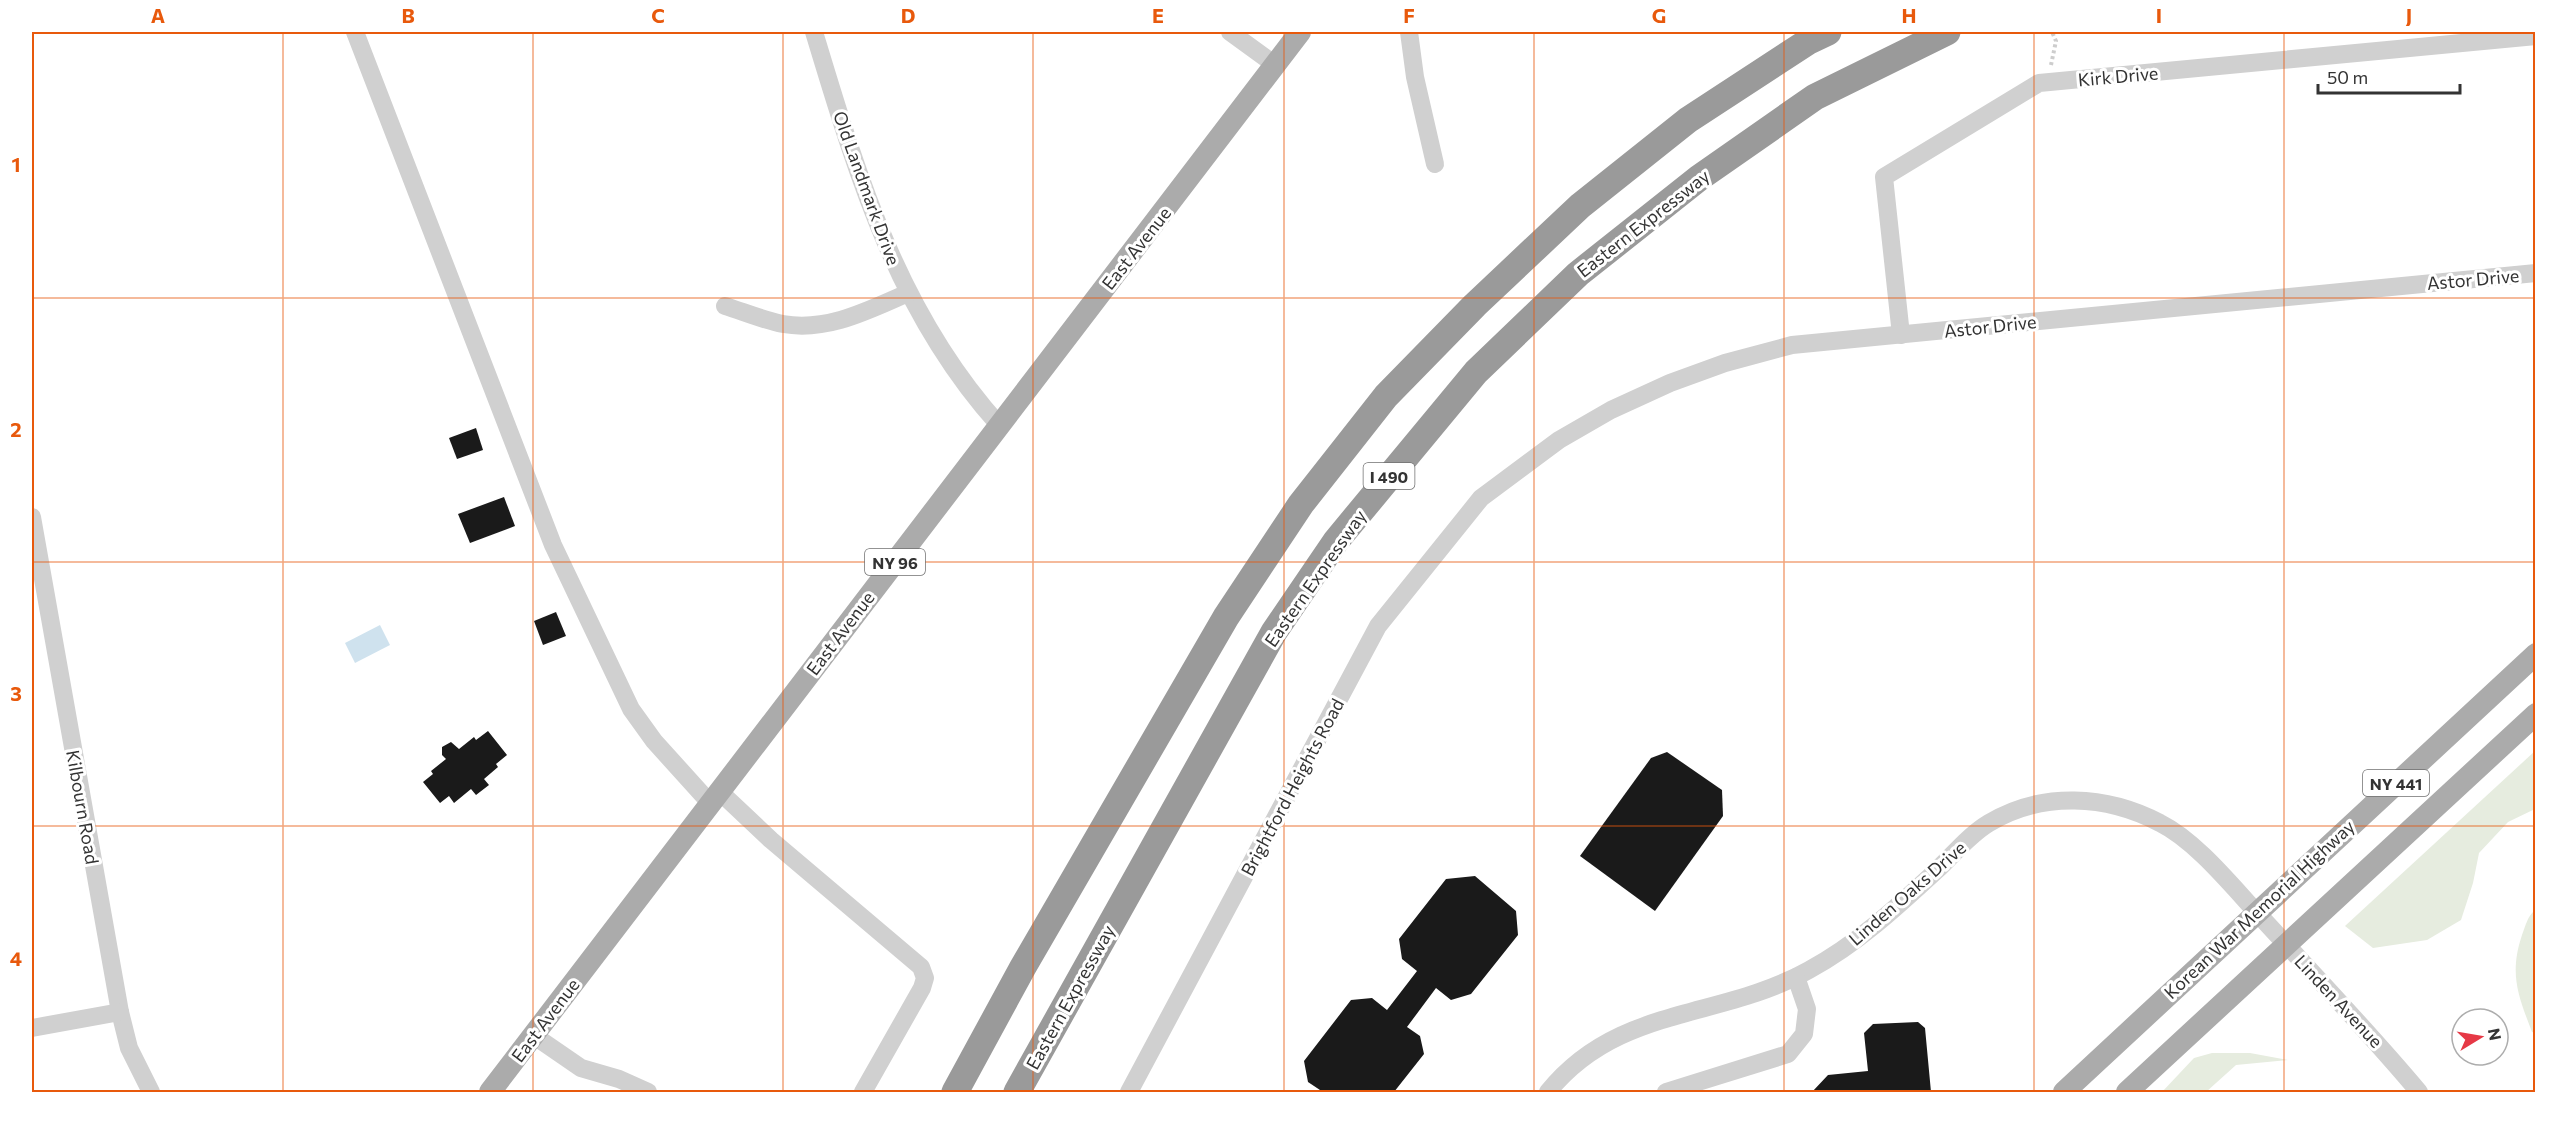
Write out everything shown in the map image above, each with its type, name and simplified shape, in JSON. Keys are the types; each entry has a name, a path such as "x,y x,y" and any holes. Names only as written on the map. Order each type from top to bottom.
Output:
{"highway":[{"name":"I 490","path":"955,1092 1023,967 1226,617 1301,504 1386,396 1475,305 1580,206 1688,120 1809,41 1828,32"},
{"name":"Eastern Expressway","path":"1017,1092 1274,632 1336,541 1476,372 1578,274 1699,178 1815,97 1947,32"}],"main road":[{"name":"East Avenue","path":"490,1092 1300,32"},
{"name":"Korean War Memorial Highway","path":"2064,1092 2535,654"},
{"name":"NY 441","path":"2127,1092 2535,714"}],"street":[{"path":"355,32 553,545 631,709 654,741 715,797 771,840 921,967 925,978 922,988 863,1092"},
{"name":"Old Landmark Drive","path":"814,32 873,214 908,293 935,342 968,390 999,424"},
{"path":"1230,32 1274,64"},
{"path":"1409,32 1415,77 1435,164"},
{"name":"Kirk Drive","path":"1901,335 1884,177 2039,83 2535,36"},
{"name":"Astor Drive","path":"1481,498 1559,440 1611,410 1670,383 1725,363 1792,345 2535,273"},
{"path":"725,306 784,324 819,324 858,315 908,293"},
{"name":"Brightford Heights Road","path":"1129,1092 1378,626 1481,498"},
{"name":"Kilbourn Road","path":"32,517 120,1012 129,1048 151,1092"},
{"name":"Linden Oaks Drive","path":"1548,1092 1583,1057 1613,1038 1796,977 1856,940 1987,824 2017,808 2046,801 2082,801 2111,805 2136,812 2163,824 2190,845 2256,912"},
{"name":"Linden Avenue","path":"2256,912 2419,1092"},
{"path":"1666,1092 1698,1088 1788,1054 1804,1034 1807,1010 1796,977"},
{"path":"32,1028 120,1012"},
{"path":"533,1035 581,1068 619,1078 648,1092"}],"path":[{"path":"2048,82 2056,41 2052,32"}],"shaded area":[{"path":"2535,751 2535,809 2508,822 2479,853 2473,883 2461,920 2427,940 2373,948 2345,926"},
{"path":"2535,910 2535,1033 2532,1032 2519,995 2516,961 2528,918"},
{"path":"2212,1053 2250,1053 2288,1060 2236,1065 2206,1092 2162,1092 2194,1058"}],"water":[{"path":"380,625 390,645 355,663 345,643"}],"building":[{"path":"476,428 483,450 457,459 449,438"},
{"path":"504,497 515,526 470,543 458,514"},
{"path":"556,612 566,636 543,645 534,621"},
{"path":"488,731 507,755 496,764 498,767 484,779 489,785 476,795 471,789 454,803 449,796 440,803 423,782 433,774 431,771 446,759 442,755 442,747 451,742 459,749 474,737 476,740"},
{"path":"1667,752 1722,790 1723,816 1655,911 1580,856 1651,758"},
{"path":"1475,876 1516,911 1518,935 1471,994 1451,1000 1436,988 1407,1027 1420,1036 1424,1054 1394,1092 1323,1092 1308,1082 1304,1061 1351,1000 1372,998 1387,1010 1417,971 1402,959 1399,939 1446,879"},
{"path":"1918,1022 1925,1028 1931,1092 1812,1092 1828,1075 1868,1071 1864,1033 1873,1024"}]}
